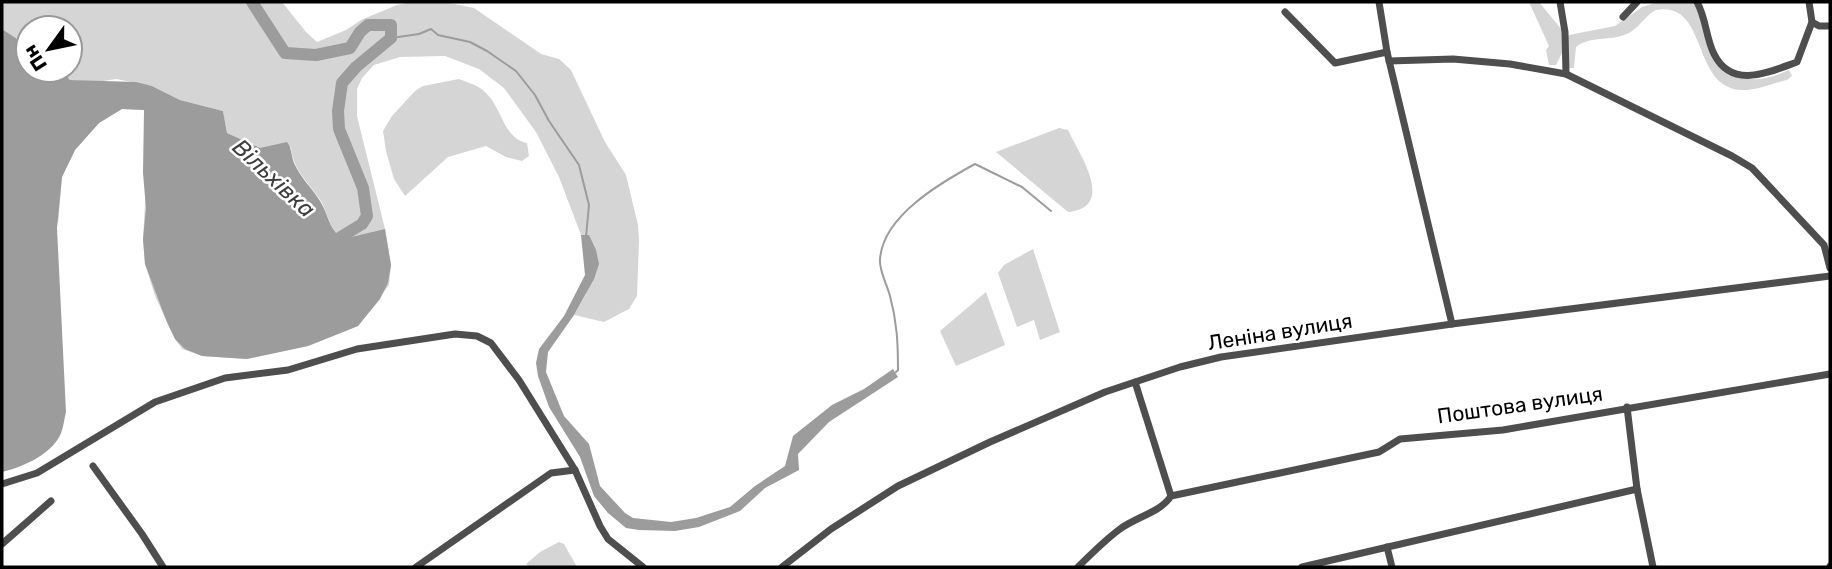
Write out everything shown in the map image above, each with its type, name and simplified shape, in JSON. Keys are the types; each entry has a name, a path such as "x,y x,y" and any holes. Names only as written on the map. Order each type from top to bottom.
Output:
{"street":[{"path":"1379,2 1389,61 1452,324"},
{"path":"1560,2 1565,32 1566,74"},
{"path":"1623,17 1637,2"},
{"path":"1697,2 1714,54 1726,68 1745,77 1773,72 1797,62 1812,22 1809,2"},
{"path":"1285,12 1335,63 1387,52"},
{"path":"1812,22 1819,26 1830,26"},
{"path":"1389,61 1453,59 1566,74 1752,168 1824,245 1830,268"},
{"name":"Леніна вулиця","path":"782,567 831,529 898,486 990,442 1105,393 1180,367 1221,357 1452,324 1830,276"},
{"path":"2,484 37,473 155,402 225,378 288,370 356,349 455,334 477,336 491,343 519,380 575,470 608,538 643,567"},
{"name":"Поштова вулиця","path":"1078,567 1118,530 1166,505 1171,496 1380,452 1399,439 1503,430 1830,374"},
{"path":"1135,382 1171,496"},
{"path":"1627,407 1637,489 1653,567"},
{"path":"93,466 163,567"},
{"path":"416,567 551,473 575,470"},
{"path":"1302,567 1637,489"},
{"path":"2,544 51,500"},
{"path":"1387,547 1392,567"}],"shaded area":[{"path":"2,2 282,2 317,42 397,5 411,2 445,2 474,8 541,54 559,59 571,70 605,142 626,175 638,225 637,296 629,309 604,322 574,315 586,294 589,235 581,235 559,177 536,132 504,88 479,69 445,56 400,57 374,65 362,78 357,89 357,116 385,229 391,265 389,285 358,326 308,346 247,359 202,356 182,349 155,296 145,264 144,110 122,109 99,123 75,150 62,177 58,225 49,165 129,97 343,239 334,230 321,201 298,170 291,148 278,145 260,149 227,133 223,111 180,100 152,86 116,79 84,81 84,14 14,14 14,37 2,29"},
{"path":"1529,2 1539,2 1562,30 1562,53 1556,65 1549,65 1546,50 1549,46"},
{"path":"1658,2 1694,3 1711,52 1731,72 1747,79 1763,78 1789,70 1792,76 1787,80 1755,89 1728,87 1715,77 1685,19 1673,11 1656,10 1625,35 1582,43 1576,47 1574,68 1568,68 1569,35 1615,26 1642,7"},
{"path":"459,79 488,94 512,134 527,143 529,156 522,161 506,157 486,146 448,157 405,196 394,179 383,131 392,116 415,91 423,86"},
{"path":"1059,128 1068,130 1091,178 1090,200 1083,208 1068,212 996,152"},
{"path":"1033,249 1060,332 1040,340 1034,320 1017,327 998,273 1004,265"},
{"path":"986,292 1005,345 956,366 940,331"},
{"path":"559,542 564,544 577,567 531,567 526,564 540,552"}],"water":[{"path":"2,29 14,37 14,84 84,84 84,80 136,82 152,86 180,100 223,111 227,133 260,148 287,142 297,168 320,201 331,226 343,239 385,229 391,265 388,283 380,299 358,326 308,346 247,359 202,356 185,349 175,339 145,264 144,110 122,109 99,123 75,150 62,177 57,228 66,412 61,433 53,445 40,456 2,472"},
{"path":"581,235 589,235 599,264 594,279 574,315 548,352 546,372 564,416 589,444 600,486 633,518 671,522 696,518 730,507 785,466 793,436 832,405 864,389 893,369 898,377 829,422 798,454 799,470 765,488 740,511 699,527 675,531 626,528 608,513 594,496 580,457 549,407 536,363 539,349 564,316 585,275"}],"waterway":[{"name":"Вільхівка","path":"252,2 285,53 316,55 350,48 368,25 391,25 391,38 356,67 342,83 338,111 339,129 363,188 367,216 362,224 331,243 326,242"},
{"path":"391,38 419,34 431,29 438,35 470,42 516,71 535,95 579,165 589,205 586,237"},
{"path":"896,372 896,324 880,260 883,244 902,215 931,191 975,164 1022,187 1051,211"}]}
